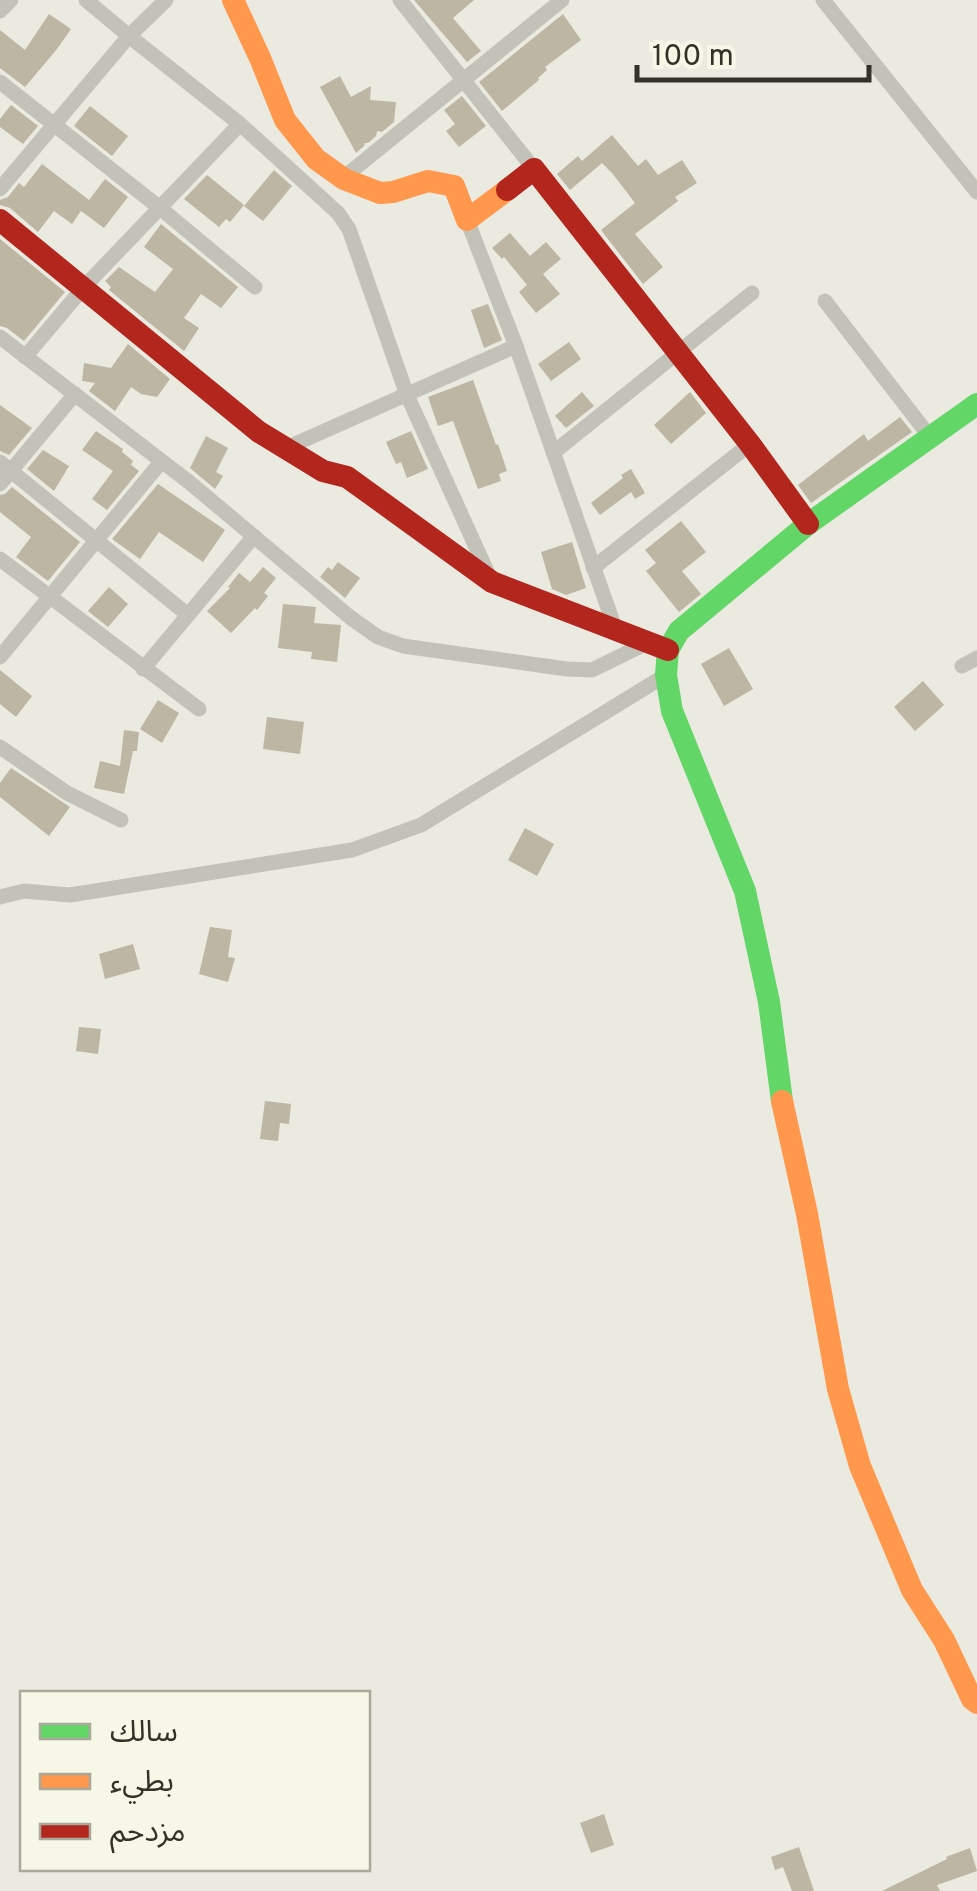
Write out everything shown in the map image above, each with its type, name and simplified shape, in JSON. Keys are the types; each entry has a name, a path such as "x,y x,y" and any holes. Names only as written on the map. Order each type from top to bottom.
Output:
{"street":[{"path":"0,11 11,0"},
{"path":"86,0 240,124 349,228 407,395 492,582"},
{"path":"0,189 130,36 166,0"},
{"path":"233,0 278,106 307,150 343,178 374,193 394,193 426,180 454,186 516,346 615,628"},
{"path":"400,0 750,444 808,524"},
{"path":"343,178 562,0"},
{"path":"823,0 977,192"},
{"path":"0,82 256,287"},
{"path":"25,357 84,287 240,124"},
{"path":"467,220 534,169"},
{"path":"0,220 259,432 323,471 347,477 492,582 658,646"},
{"path":"552,453 752,293"},
{"path":"825,301 930,437"},
{"path":"0,337 190,482 378,638 402,646 566,669 592,670 658,646 808,524 977,404"},
{"path":"286,448 516,346"},
{"path":"0,484 6,467 75,394"},
{"path":"593,568 750,444"},
{"path":"0,657 161,462"},
{"path":"6,467 188,615"},
{"path":"143,669 254,536"},
{"path":"0,559 199,710"},
{"path":"658,646 672,711 745,891 769,1002 784,1118 807,1214 838,1389 860,1466 912,1590 932,1618 977,1703"},
{"path":"0,897 24,892 70,895 352,850 421,825 666,675"},
{"path":"0,747 67,794 121,820"}],"building":[{"path":"414,0 474,0 453,18 481,51 467,62"},
{"path":"49,14 71,29 25,87 0,68 0,30 25,50"},
{"path":"563,14 581,40 545,67 547,70 539,80 502,111 479,82"},
{"path":"340,76 351,97 371,86 370,100 396,102 394,122 382,132 377,131 356,153 320,87"},
{"path":"462,96 486,126 459,147 446,131 455,124 444,110"},
{"path":"11,105 38,126 23,144 0,127 0,119"},
{"path":"90,106 128,136 112,156 74,126"},
{"path":"612,135 638,166 646,159 658,175 682,160 697,183 675,197 678,201 635,234 663,267 643,284 601,230 635,203 612,173 602,163 570,190 557,174 578,156 582,161"},
{"path":"42,164 89,200 105,179 128,197 104,228 81,211 72,224 54,211 38,232 10,208 0,205 0,200 8,197 19,183 24,187"},
{"path":"274,170 292,186 263,221 244,206"},
{"path":"207,175 244,205 230,222 226,219 219,227 184,199"},
{"path":"161,224 238,287 221,308 201,294 184,318 199,328 184,351 109,290 111,287 105,281 119,267 155,292 173,269 144,247"},
{"path":"510,233 530,256 546,242 561,259 543,274 560,294 536,313 519,292 527,285 492,248"},
{"path":"0,239 65,292 24,341 0,326"},
{"path":"488,304 502,340 484,348 471,310"},
{"path":"569,342 581,359 551,381 538,364"},
{"path":"128,344 170,379 157,397 131,387 115,411 89,391 95,383 82,381 84,363 111,368"},
{"path":"473,380 507,471 499,474 501,481 478,489 453,421 438,426 428,397"},
{"path":"582,392 594,406 566,428 555,416"},
{"path":"690,392 706,413 671,444 654,425"},
{"path":"0,405 32,428 9,455 0,451"},
{"path":"900,417 912,432 811,503 798,485 864,434 868,441"},
{"path":"96,431 123,449 139,471 107,510 92,499 113,471 82,450"},
{"path":"411,431 428,469 407,478 386,442"},
{"path":"206,436 228,448 216,472 223,476 215,489 190,468"},
{"path":"43,450 69,466 54,491 27,469"},
{"path":"631,469 645,493 635,499 631,492 600,515 591,503"},
{"path":"158,484 225,530 203,562 159,532 140,559 112,539"},
{"path":"12,487 80,542 48,581 16,557 31,537 0,512 0,495"},
{"path":"681,521 706,552 682,571 701,594 679,612 646,571 656,563 645,550"},
{"path":"572,542 586,588 566,595 552,589 541,552"},
{"path":"338,562 360,578 345,598 320,577"},
{"path":"263,567 276,578 264,593 268,596 231,633 207,611 239,573 250,582"},
{"path":"109,587 128,604 108,627 88,611"},
{"path":"283,604 316,607 314,623 341,625 337,662 311,659 312,652 278,648"},
{"path":"729,648 753,689 724,706 701,664"},
{"path":"0,670 32,696 16,717 0,704"},
{"path":"923,681 944,705 915,731 894,707"},
{"path":"158,700 179,713 162,743 140,729"},
{"path":"267,717 304,722 300,754 263,749"},
{"path":"124,730 139,732 124,794 94,788 100,761 120,766"},
{"path":"11,768 70,807 49,836 0,797 0,783"},
{"path":"525,828 554,844 537,876 508,860"},
{"path":"210,927 232,930 228,957 235,958 228,982 199,974"},
{"path":"133,944 140,969 105,979 99,954"},
{"path":"79,1027 101,1029 98,1054 76,1051"},
{"path":"265,1101 291,1104 289,1124 280,1123 278,1141 260,1139"},
{"path":"604,1814 614,1845 591,1853 580,1823"},
{"path":"799,1847 814,1891 792,1891 783,1867 775,1870 771,1857"},
{"path":"970,1848 977,1871 937,1885 940,1891 882,1891 946,1857"}],"traffic: fast":[{"path":"782,1101 769,1002 745,891 672,711 666,675 668,650 679,631 808,524 977,404"}],"traffic: slow":[{"path":"233,0 285,120 316,159 344,179 380,193 428,181 454,186 467,220 507,190"},
{"path":"782,1101 838,1389 860,1466 912,1590 977,1703"}],"traffic: jam":[{"path":"507,190 534,169 808,524"},
{"path":"0,220 259,432 323,471 347,477 492,582 668,650"}]}
